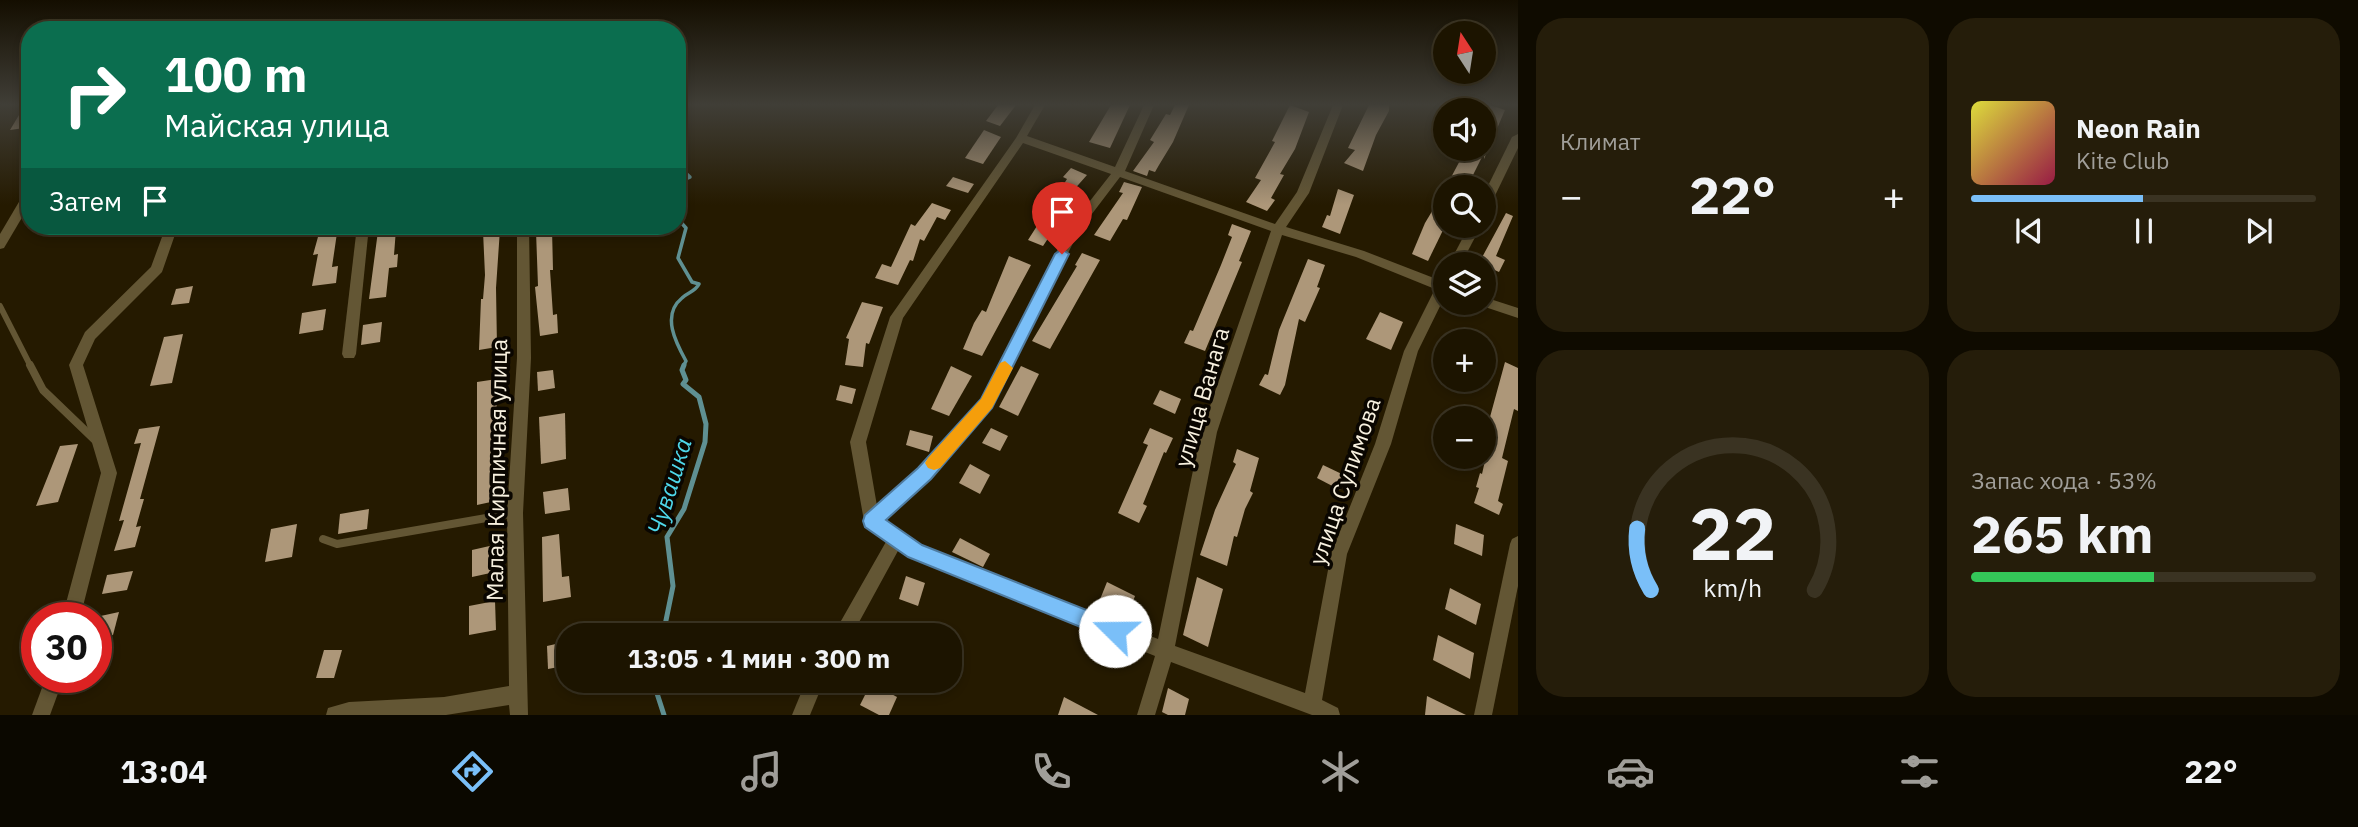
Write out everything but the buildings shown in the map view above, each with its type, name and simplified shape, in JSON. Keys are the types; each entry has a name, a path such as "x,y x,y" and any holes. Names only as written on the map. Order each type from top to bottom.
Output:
{"street":[{"path":"1021,138 897,317 858,442 872,521 915,551 1331,715"},
{"path":"1022,138 1433,281"},
{"path":"872,521 925,473 986,404 1074,229 1119,171 1134,138"},
{"name":"улица Ванага","path":"1146,715 1165,651 1209,432 1278,229 1303,193 1325,138"},
{"path":"1496,182 1517,138"},
{"path":"0,245 21,209"},
{"path":"0,224 21,218"},
{"path":"75,602 109,473 76,365 90,336 158,269 169,235"},
{"path":"349,354 362,235"},
{"name":"Малая Кирпичная улица","path":"519,715 515,513 524,358 523,235"},
{"path":"1496,306 1518,313"},
{"name":"улица Сулимова","path":"1311,705 1339,554 1383,444 1411,351 1433,307"},
{"path":"849,623 897,538"},
{"path":"1483,715 1518,544"},
{"path":"41,715 49,693"},
{"path":"801,715 810,693"},
{"path":"335,715 349,711 444,706 520,694"}],"lane":[{"path":"0,306 43,390 102,447"},
{"path":"323,539 337,544 515,513"}],"waterway":[{"name":"Чувашка","path":"686,173 690,177 686,179"},
{"name":"Чувашка","path":"684,235 678,258 692,282 699,284 682,298 672,312 672,329 686,361 684,365"},
{"name":"Чувашка","path":"665,623 673,586 667,537 684,509 705,442 706,424 699,397 683,384 686,380 682,370 684,365"},
{"name":"Чувашка","path":"657,693 664,715"}],"slow traffic":[{"path":"934,463 986,404 1005,368"}],"route":[{"path":"1062,254 986,404 925,473 872,521 915,551 1115,631"}]}
